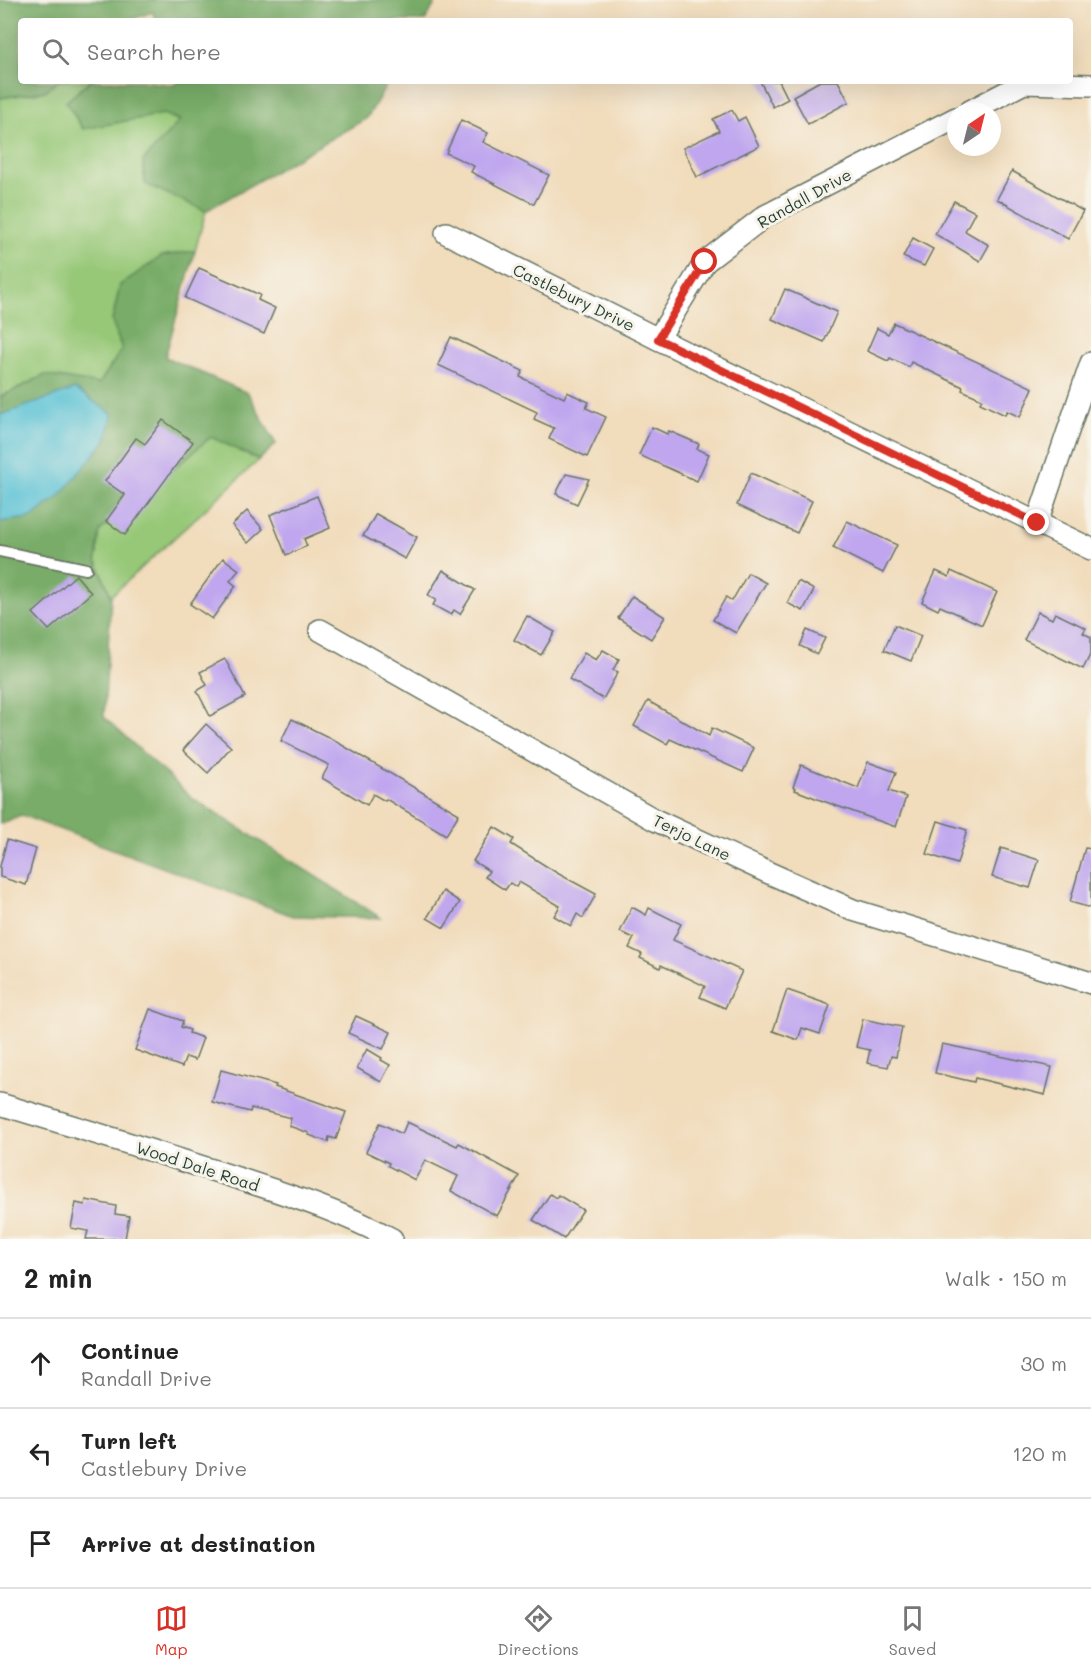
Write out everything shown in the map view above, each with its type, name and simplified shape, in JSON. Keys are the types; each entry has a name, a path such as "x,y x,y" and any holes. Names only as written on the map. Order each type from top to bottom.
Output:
{"street":[{"path":"987,102 1022,84"},
{"path":"1058,84 1091,85"},
{"name":"Randall Drive","path":"658,339 705,262 765,216 947,123"},
{"name":"Castlebury Drive","path":"446,233 658,339 1091,549"},
{"path":"1037,523 1091,363"},
{"name":"Terjo Lane","path":"320,630 655,820 767,873 853,910 1091,982"},
{"name":"Wood Dale Road","path":"0,1104 99,1133 303,1200 368,1225 392,1239"}],"lane":[{"path":"0,551 86,569"}],"green space":[{"path":"0,0 437,0 427,18 156,18 152,12 136,18 18,18 18,84 54,84 45,91 0,98"},
{"path":"54,84 87,84 66,102 83,129 163,114 180,121 144,161 145,183 206,211 195,251 162,256 112,321 122,349 99,384 45,375 0,397 0,98 45,91"},
{"path":"87,84 387,84 367,118 206,211 145,184 143,161 180,120 163,114 83,129 66,102"},
{"path":"195,251 165,357 248,393 276,444 259,460 211,437 100,531 96,560 111,596 104,717 192,798 381,918 293,916 21,815 0,824 0,397 45,375 99,384 122,349 112,321 120,285 162,256"},
{"path":"211,436 259,460 111,596 96,560 99,531"}],"water":[{"path":"75,389 113,414 106,440 60,496 30,518 0,522 0,415"}],"building":[{"path":"762,84 780,84 788,99 773,107"},
{"path":"815,84 840,84 849,102 808,124 793,96"},
{"path":"732,110 738,121 745,117 759,146 697,177 683,148 719,131 713,119"},
{"path":"461,120 488,133 483,142 549,175 534,204 471,172 474,166 446,153"},
{"path":"1012,171 1083,211 1068,239 997,199"},
{"path":"954,201 975,212 965,231 989,245 980,261 935,234"},
{"path":"913,238 933,249 924,266 903,257"},
{"path":"199,268 260,295 258,300 275,308 264,334 185,298"},
{"path":"785,289 837,312 824,342 772,319"},
{"path":"894,323 1033,388 1020,417 1007,411 1005,415 980,403 982,399 962,390 963,387 911,362 909,367 890,358 888,361 867,351 877,328 888,334"},
{"path":"451,337 523,371 520,377 564,398 567,392 589,402 586,408 606,417 587,457 549,439 554,428 534,419 537,412 438,365"},
{"path":"163,420 193,442 125,535 106,521 125,495 105,481 136,438 145,444"},
{"path":"652,427 667,434 669,431 699,444 697,449 709,454 697,481 639,455"},
{"path":"751,473 812,501 797,533 737,505"},
{"path":"566,474 589,479 577,504 556,494"},
{"path":"317,496 330,528 304,539 307,546 286,555 270,515"},
{"path":"247,511 263,529 248,543 232,525"},
{"path":"376,514 417,537 405,559 363,536"},
{"path":"847,521 897,545 883,573 833,548"},
{"path":"223,558 239,570 230,581 236,586 212,619 190,604"},
{"path":"443,570 475,590 460,614 454,610 451,615 433,605 436,600 428,595"},
{"path":"936,571 949,577 951,571 997,592 982,625 940,606 938,610 922,602"},
{"path":"748,573 766,583 736,633 713,620 726,597 732,601"},
{"path":"76,575 91,593 49,630 33,613"},
{"path":"798,581 814,590 803,611 787,603"},
{"path":"632,596 665,617 651,639 618,618"},
{"path":"1038,612 1052,619 1055,613 1086,628 1083,633 1091,637 1091,653 1083,669 1024,640"},
{"path":"527,616 555,632 541,655 514,640"},
{"path":"895,625 921,636 911,661 884,650"},
{"path":"807,630 825,638 817,654 800,646"},
{"path":"603,650 619,659 613,670 618,672 603,699 569,679 584,653 596,660"},
{"path":"225,659 245,697 210,716 197,691 207,685 200,672"},
{"path":"648,701 709,736 712,728 754,748 743,772 670,739 667,744 634,726"},
{"path":"292,719 330,738 459,814 446,835 386,799 385,801 373,794 367,805 322,778 329,765 281,741"},
{"path":"206,724 231,747 208,773 183,750"},
{"path":"868,762 896,772 889,791 906,797 896,827 823,801 795,790 796,788 793,787 801,765 858,788"},
{"path":"938,821 967,830 957,864 927,854"},
{"path":"494,827 514,839 511,844 596,894 583,918 577,914 571,926 554,916 560,906 519,882 516,887 510,883 505,890 485,877 489,871 473,861"},
{"path":"7,840 36,849 26,885 0,877 0,866"},
{"path":"1001,848 1039,860 1030,888 992,877"},
{"path":"1085,848 1091,849 1091,908 1070,902"},
{"path":"443,891 460,902 444,928 427,918"},
{"path":"632,907 646,915 649,908 681,924 673,940 742,971 725,1008 700,997 705,986 661,965 660,968 640,958 642,954 629,948 634,938 620,932"},
{"path":"787,990 830,1005 820,1034 802,1028 798,1040 773,1031"},
{"path":"150,1009 183,1021 181,1027 203,1038 195,1060 186,1057 182,1067 135,1050"},
{"path":"356,1016 391,1032 383,1049 348,1033"},
{"path":"863,1019 902,1027 896,1057 891,1056 888,1067 867,1063 870,1050 856,1047"},
{"path":"942,1044 1052,1067 1045,1095 975,1078 974,1082 935,1073"},
{"path":"367,1049 390,1065 381,1082 357,1068"},
{"path":"221,1070 276,1085 275,1087 346,1112 336,1139 329,1137 328,1142 289,1126 291,1118 251,1108 250,1112 212,1102"},
{"path":"407,1122 457,1146 459,1143 519,1176 497,1216 451,1191 458,1176 425,1160 415,1180 388,1166 389,1163 366,1152 380,1123 402,1134"},
{"path":"550,1194 556,1198 558,1195 583,1210 564,1239 533,1220"},
{"path":"86,1200 116,1206 115,1214 129,1216 125,1239 86,1239 88,1231 71,1228 76,1203 85,1205"}],"route":[{"path":"705,262 658,339 1037,523"}]}
